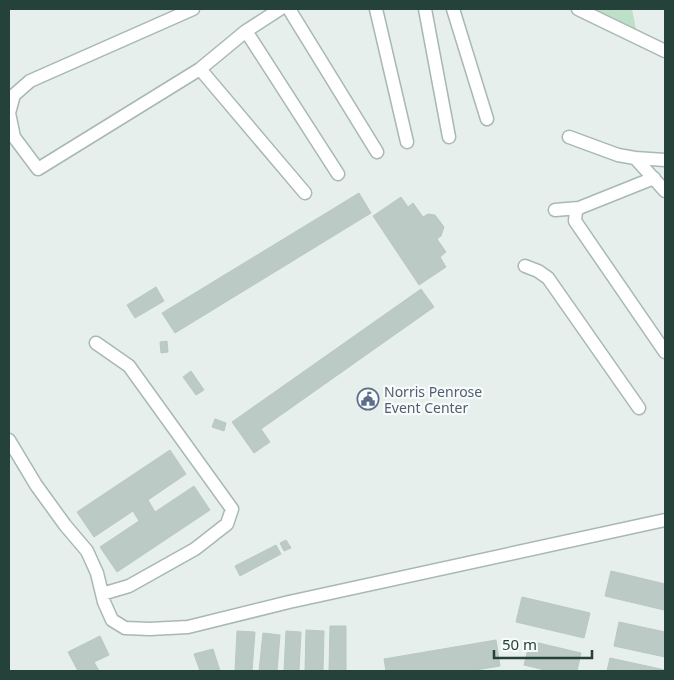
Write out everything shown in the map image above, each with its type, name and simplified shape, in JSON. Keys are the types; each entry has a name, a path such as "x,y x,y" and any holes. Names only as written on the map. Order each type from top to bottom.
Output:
{"street":[{"path":"193,9 30,81 14,95 9,113 14,137 38,169 200,69 246,31 280,9"},
{"path":"289,9 377,152"},
{"path":"376,9 407,142"},
{"path":"425,9 449,137"},
{"path":"453,9 487,119"},
{"path":"578,9 665,51"},
{"path":"246,31 338,174"},
{"path":"200,69 305,193"},
{"path":"569,137 618,155 665,160"},
{"path":"636,158 665,191"},
{"path":"555,210 579,208 654,178"},
{"path":"579,208 576,211 575,221 665,352"},
{"path":"525,266 538,271 548,278 639,408"},
{"path":"96,343 129,366 232,509 227,524 195,549 129,586 102,594"},
{"path":"9,440 65,526 87,551 97,573 104,602 112,620 125,628 150,629 188,626 289,602 665,520"}],"green space":[{"path":"578,9 632,9 638,39"}],"building":[{"path":"359,193 371,213 175,333 162,313"},
{"path":"401,197 408,207 413,203 423,217 428,214 435,215 444,227 441,236 437,239 446,252 440,257 446,267 419,285 373,216"},
{"path":"156,287 164,301 135,318 127,305"},
{"path":"421,289 434,307 261,429 270,442 254,453 232,422"},
{"path":"167,341 168,352 161,353 160,342"},
{"path":"191,371 204,390 196,395 183,377"},
{"path":"215,419 226,423 224,431 212,427"},
{"path":"170,450 186,474 148,500 155,512 194,486 210,510 117,572 100,547 139,521 133,511 94,537 77,512"},
{"path":"286,540 291,548 284,551 280,543"},
{"path":"276,545 281,554 240,576 235,566"},
{"path":"611,571 665,584 664,610 605,596"},
{"path":"522,597 590,613 584,638 516,622"},
{"path":"619,622 665,632 665,657 614,646"},
{"path":"330,626 346,626 346,671 329,671"},
{"path":"306,630 324,631 323,671 305,671"},
{"path":"237,631 255,632 252,671 235,671"},
{"path":"286,631 301,632 299,671 284,671"},
{"path":"263,633 280,635 277,671 259,671"},
{"path":"100,636 109,655 94,662 99,671 78,671 68,652"},
{"path":"496,640 500,666 470,671 386,671 384,659"},
{"path":"530,641 581,653 577,671 549,671 524,665"},
{"path":"213,649 220,671 200,671 194,654"},
{"path":"610,658 665,670 665,671 607,671"}],"place":[{"name":"Norris Penrose Event Center","path":"368,399"}]}
